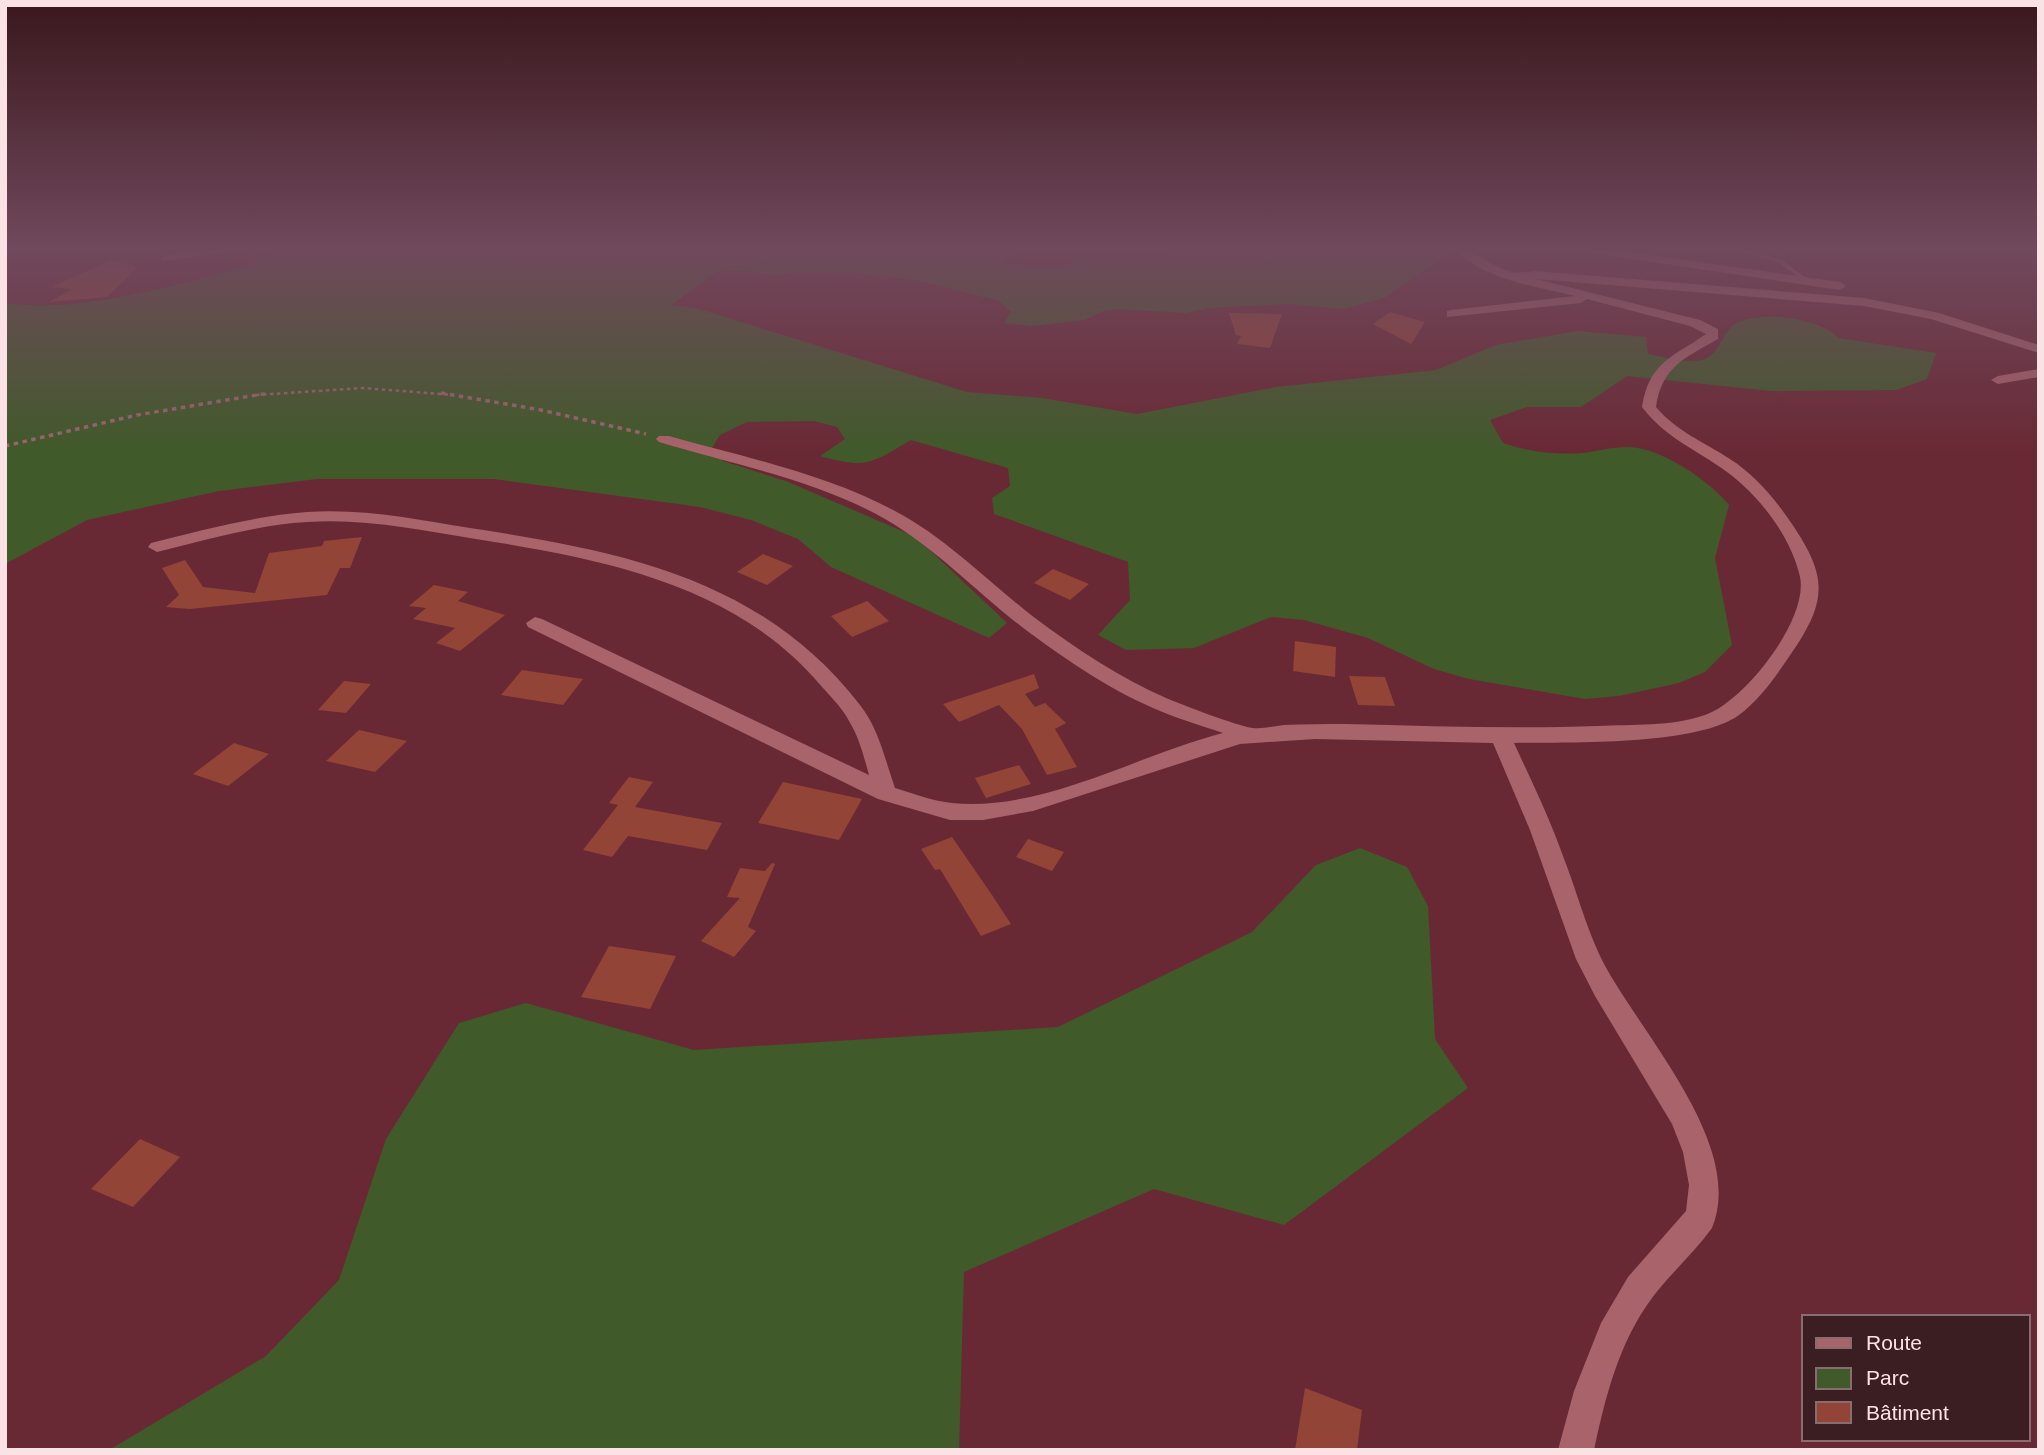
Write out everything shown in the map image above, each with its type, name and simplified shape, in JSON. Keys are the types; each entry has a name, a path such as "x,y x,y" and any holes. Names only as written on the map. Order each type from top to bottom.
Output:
{"street":[{"path":"535,623 886,793 927,807 959,812 996,810 1080,790 1209,744 1249,735 1300,731 1500,736 1688,728 1724,716 1741,704 1774,663 1808,610 1811,592 1809,575 1800,551 1756,489 1734,470 1683,440 1657,419 1649,407 1655,378 1664,366 1713,336 1713,332 1695,323 1671,317"},
{"path":"1934,317 1999,334 2039,349"},
{"path":"1969,317 1979,320 1999,334"},
{"path":"1998,380 2039,373"},
{"path":"664,439 791,476 849,496 890,515 953,557 1028,622 1103,673 1159,703 1249,735"},
{"path":"157,547 270,521 311,517 352,518 393,521 571,549 665,573 694,584 754,617 815,667 855,712 886,793"},
{"path":"1500,736 1547,843 1589,960 1617,1011 1682,1114 1701,1167 1705,1203 1697,1223 1632,1299 1611,1338 1585,1406 1576,1450"}],"path":[{"path":"5,446 177,409 317,390 361,388 472,398 550,412 664,439"}],"green space":[{"path":"5,317 725,317 967,392 1042,398 1137,414 1276,387 1436,370 1496,345 1577,331 1646,337 1648,354 1678,360 1700,360 1711,355 1735,324 1759,317 1804,321 1818,325 1838,338 1936,353 1927,379 1896,390 1771,391 1627,376 1581,407 1527,407 1490,420 1503,443 1532,451 1573,454 1627,447 1653,452 1696,475 1729,505 1715,558 1732,645 1705,672 1679,683 1619,696 1585,699 1469,679 1434,669 1368,638 1304,620 1271,617 1194,648 1126,650 1098,635 1130,600 1128,562 994,514 992,498 1010,486 1008,468 911,440 868,462 836,460 820,456 845,439 837,427 814,421 747,422 720,435 712,448 723,461 786,481 916,537 1007,623 989,638 831,567 798,539 751,520 700,507 494,479 317,479 219,491 87,520 5,564"},
{"path":"1008,317 1091,317 1085,320 1032,326 1004,323"},
{"path":"1360,848 1407,867 1428,906 1435,1039 1468,1088 1284,1225 1154,1189 964,1272 959,1450 109,1450 266,1356 339,1280 386,1139 459,1023 526,1003 694,1050 1058,1027 1252,932 1316,865"}],"building":[{"path":"1230,317 1281,317 1270,348 1237,344 1241,336 1236,335"},
{"path":"1383,317 1407,317 1425,322 1411,344 1373,324"},
{"path":"362,537 350,568 340,568 327,595 190,609 166,607 179,595 162,568 185,560 203,587 255,593 269,553 322,546 324,541"},
{"path":"763,554 793,566 767,585 737,572"},
{"path":"1053,569 1089,584 1070,600 1034,583"},
{"path":"434,585 468,592 458,601 505,615 460,651 436,643 455,628 413,619 426,608 409,606"},
{"path":"867,601 889,621 852,637 831,616"},
{"path":"1295,641 1336,647 1335,677 1293,671"},
{"path":"522,670 583,679 563,705 501,695"},
{"path":"1034,674 1039,688 1025,694 1035,707 1045,703 1066,723 1055,729 1077,767 1047,775 1022,729 999,705 959,722 943,704"},
{"path":"1349,676 1385,677 1395,706 1358,705"},
{"path":"344,681 371,684 346,713 318,710"},
{"path":"359,730 407,741 375,772 326,761"},
{"path":"234,743 269,754 228,786 193,774"},
{"path":"1019,765 1031,784 986,798 975,778"},
{"path":"629,777 653,782 635,807 722,823 707,850 628,836 612,857 583,850 618,805 609,803"},
{"path":"783,782 862,799 839,840 758,823"},
{"path":"952,837 1011,924 981,936 940,869 935,870 921,849"},
{"path":"1028,839 1064,852 1052,871 1016,857"},
{"path":"772,863 775,864 748,927 756,931 734,957 701,941 740,898 727,897 740,868 765,871"},
{"path":"609,946 676,956 650,1009 581,997"},
{"path":"140,1139 180,1157 133,1207 91,1189"},
{"path":"1305,1388 1362,1410 1357,1450 1295,1450"}]}
